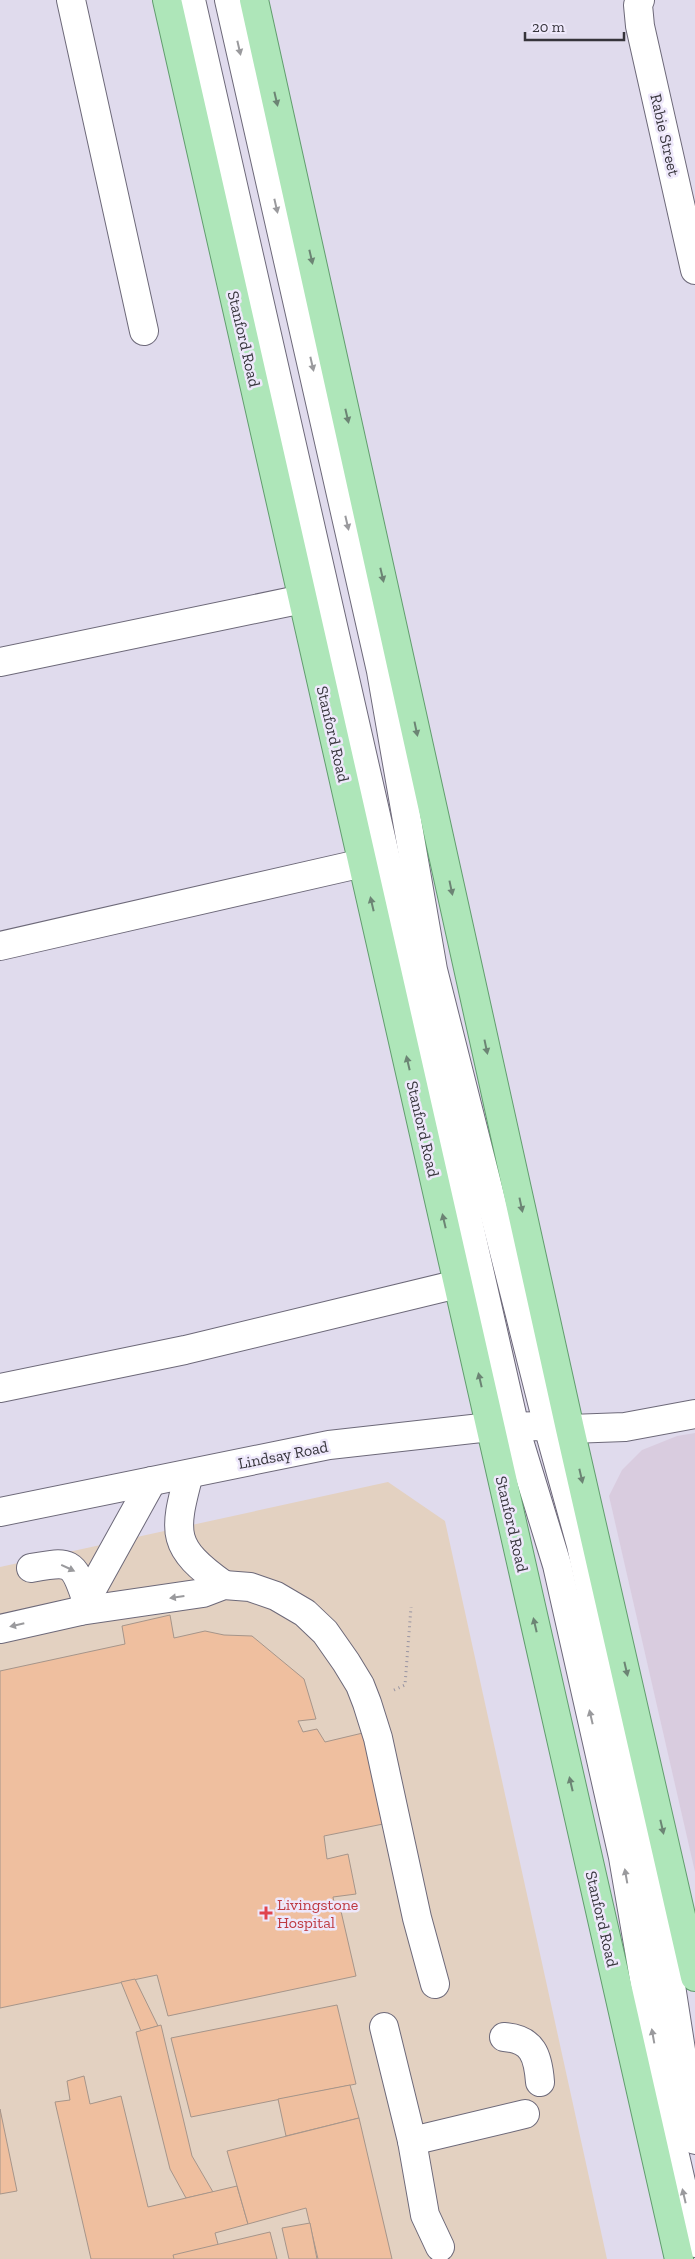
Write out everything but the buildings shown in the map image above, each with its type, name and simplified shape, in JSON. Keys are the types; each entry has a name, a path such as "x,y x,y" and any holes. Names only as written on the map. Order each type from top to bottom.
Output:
{"main road":[{"name":"Stanford Road","path":"166,0 458,1284 502,1428 678,2259"},
{"path":"254,0 559,1428 695,1978"}],"street":[{"path":"71,0 144,330"},
{"path":"191,0 502,1428 557,1565 623,1857 672,2147 695,2243"},
{"path":"229,0 381,671 433,970 559,1428 581,1545 658,1905 695,2140"},
{"name":"Rabie Street","path":"640,0 638,5 640,26 695,270"},
{"path":"0,662 303,599"},
{"path":"0,946 363,863"},
{"path":"0,1388 185,1350 458,1284"},
{"name":"Lindsay Road","path":"0,1512 328,1445 502,1428 625,1427 695,1414"},
{"path":"189,1474 180,1508 179,1529 183,1547 203,1570 224,1585"},
{"path":"83,1605 152,1482"},
{"path":"31,1568 56,1564 70,1568 80,1578 83,1605"},
{"path":"0,1629 83,1605 203,1593 224,1585 250,1587 276,1596 306,1613 325,1632 346,1662 360,1685 367,1704 378,1738 417,1918 435,1984"},
{"path":"384,2027 412,2141 425,2215 440,2247"},
{"path":"504,2036 522,2040 531,2049 539,2066 540,2082"},
{"path":"412,2141 526,2114"}],"path":[{"path":"367,1704 405,1685 411,1607"}],"shaded area":[{"path":"695,1433 695,1872 609,1496 622,1470 642,1450 677,1436"},
{"name":"Livingstone Hospital","path":"388,1482 445,1521 607,2259 0,2259 0,1567"}],"place":[{"name":"Livingstone Hospital","path":"266,1913"}]}
